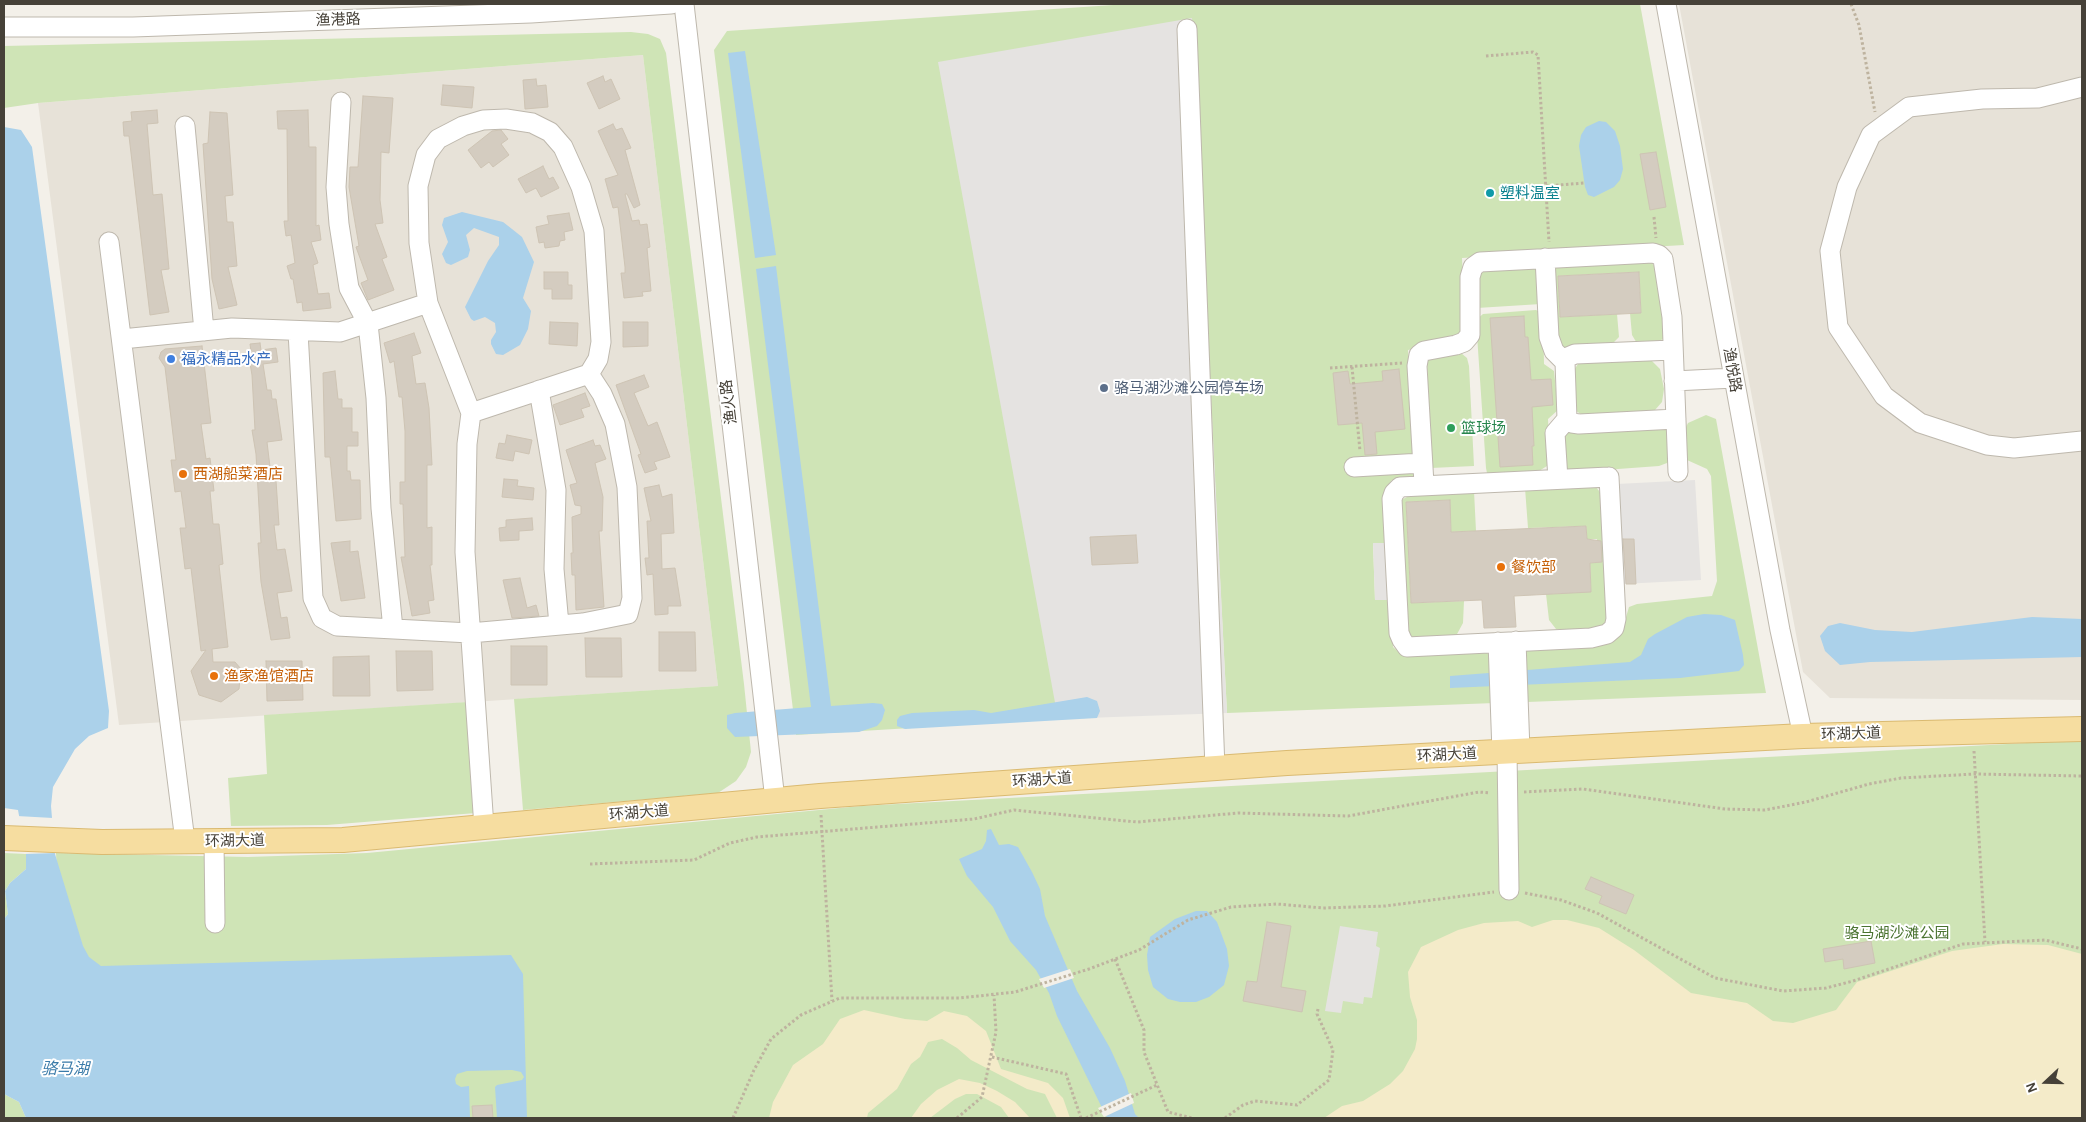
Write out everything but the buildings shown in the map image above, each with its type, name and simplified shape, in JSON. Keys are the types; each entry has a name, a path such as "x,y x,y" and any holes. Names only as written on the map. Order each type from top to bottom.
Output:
{"main road":[{"name":"环湖大道","path":"4,838 102,842 344,840 820,796 1215,768 1802,736 1972,730 2082,729"}],"street":[{"name":"渔港路","path":"4,27 142,26 531,13 671,4"},
{"name":"渔火路","path":"684,4 775,800"},
{"name":"渔悦路","path":"1666,4 1780,630 1802,736"},
{"path":"1187,28 1215,768"},
{"path":"2082,87 2038,98 1982,99 1909,107 1871,135 1847,187 1830,251 1838,327 1884,396 1920,423 1987,445 2014,448 2082,441"},
{"path":"341,102 336,187 339,224 349,288 368,324 376,398 381,508 393,629"},
{"path":"470,413 589,374 598,359 601,342 594,231 581,187 563,147 550,132 532,123 506,119 483,120 463,126 438,139 426,155 418,186 419,243 428,303 470,413 465,506 470,633 484,827"},
{"path":"185,126 204,331"},
{"path":"109,242 185,841"},
{"path":"1424,484 1417,366 1419,355 1424,351 1464,342 1470,335 1470,277 1473,267 1480,262 1653,253 1659,254 1663,259 1672,317 1678,472"},
{"path":"1548,258 1549,337 1554,351 1565,362"},
{"path":"122,339 204,331 264,328 298,332 340,332 428,303"},
{"path":"298,332 313,598 322,618 329,624 337,626 470,633 559,625 628,614 632,598 627,487 615,424 602,394 589,374"},
{"path":"1558,479 1555,433 1567,419 1565,362 1568,357 1575,354 1673,350"},
{"path":"1674,381 1734,378"},
{"path":"540,390 556,490 554,569 559,625"},
{"path":"1567,419 1572,423 1579,424 1676,420"},
{"path":"1358,467 1422,463"},
{"path":"1610,477 1616,619 1614,628 1600,636 1407,647 1399,634 1392,499 1394,493 1400,487 1424,484 1558,479 1610,477"},
{"path":"1507,642 1510,751 1508,890"},
{"path":"214,841 215,923"}],"path":[{"path":"1851,4 1859,25 1878,130"},
{"path":"1486,56 1533,52 1538,56 1546,186 1548,258"},
{"path":"1546,186 1584,182"},
{"path":"1330,368 1402,363 1403,372"},
{"path":"1352,367 1358,467"},
{"path":"1972,730 1985,942"},
{"path":"590,864 694,860 730,844 757,837 974,819 1014,810 1137,822 1238,813 1348,816 1479,792 1508,793 1583,789 1707,807 1765,810 1893,780 1975,774 2082,776"},
{"path":"820,796 832,1001"},
{"path":"733,1118 754,1070 772,1039 801,1015 832,1001 840,998 952,998 1015,992 1089,969 1139,950 1188,920 1232,907 1277,904 1323,908 1385,906 1508,890 1561,900 1597,913 1715,978 1783,991 1826,988 1963,944 2045,940 2082,949"},
{"path":"1115,959 1144,1030 1144,1052 1168,1112 1192,1118"},
{"path":"957,1118 982,1098 996,1032 994,994"},
{"path":"1224,1118 1243,1105 1255,1101 1297,1105 1329,1080 1333,1050 1317,1014 1318,1009"},
{"path":"992,1058 1066,1074 1081,1118"},
{"path":"1086,1118 1157,1085"},
{"path":"963,1113 967,1118"}],"shaded area":[{"path":"1679,4 2082,4 2082,700 1830,698 1803,672"},
{"name":"骆马湖沙滩公园停车场","path":"1192,18 1227,713 1058,719 938,62"},
{"path":"643,55 718,686 119,725 38,103"},
{"path":"1695,480 1701,580 1622,584 1617,484"},
{"path":"1373,543 1390,543 1392,600 1375,600"},
{"path":"1340,926 1378,932 1376,946 1380,948 1372,998 1364,997 1363,1004 1343,1001 1341,1013 1325,1011"}],"green space":[{"path":"1128,4 1640,4 1684,245 1462,258 1465,329 1461,337 1447,342 1408,350 1416,471 1413,476 1392,480 1388,485 1386,494 1390,543 1373,544 1375,600 1392,600 1393,647 1403,656 1487,653 1492,657 1495,703 1227,713 1191,18 1058,719 796,735 714,50 727,31"},
{"path":"631,32 648,34 660,39 666,53 751,752 746,767 736,781 718,793 523,810 514,699 718,686 643,55 38,103 4,108 4,46"},
{"path":"1649,260 1658,270 1668,331 1663,339 1657,342 1638,345 1632,335 1630,313 1641,312 1639,272 1558,276 1560,317 1617,314 1619,337 1610,346 1569,350 1560,346 1554,336 1550,264"},
{"path":"1536,263 1541,304 1477,308 1476,277 1483,271"},
{"path":"1536,310 1543,314 1544,364 1554,371 1558,410 1548,419 1550,459 1547,466 1539,471 1492,475 1487,473 1486,468 1476,320 1483,314"},
{"name":"篮球场","path":"1461,353 1467,358 1469,366 1474,466 1431,468 1427,361 1430,356"},
{"path":"1649,358 1660,369 1664,389 1662,402 1655,410 1647,415 1584,416 1576,411 1571,396 1572,373 1578,364 1584,360"},
{"path":"1706,415 1716,419 1766,693 1527,702 1522,653 1528,649 1623,627 1629,607 1637,604 1712,596 1717,581 1711,476 1707,469 1687,460 1684,453 1684,431 1688,423"},
{"path":"1658,424 1667,429 1671,440 1672,454 1667,463 1659,466 1577,472 1567,469 1561,461 1562,439 1565,434 1576,428"},
{"path":"1595,486 1604,497 1610,618 1600,629 1556,629 1549,620 1546,594 1591,591 1590,563 1598,562 1597,539 1587,539 1586,526 1528,528 1525,488"},
{"path":"1474,491 1476,531 1451,532 1449,500 1406,502 1411,603 1464,601 1463,623 1456,636 1410,638 1406,631 1401,500 1411,495"},
{"path":"468,702 476,813 327,825 231,826 228,778 267,774 264,715"},
{"name":"骆马湖沙滩公园","path":"2082,740 2082,1118 68,1118 56,853 248,857 367,853 861,806"},
{"path":"4,853 26,854 26,869 10,883 5,891 8,914 4,919"},
{"path":"4,1094 19,1102 26,1118 4,1118"}],"sand":[{"path":"1553,920 1567,920 1599,928 1634,950 1691,993 1747,1003 1773,1021 1793,1023 1836,1010 1857,982 1952,951 2003,944 2048,945 2082,954 2082,1118 1324,1118 1342,1106 1363,1101 1390,1084 1403,1071 1415,1049 1417,1039 1417,1020 1410,997 1408,972 1421,947 1458,930 1484,923 1518,921 1532,927"},
{"path":"864,1010 905,1019 927,1021 944,1011 967,1016 986,1031 1001,1069 1048,1083 1063,1098 1070,1118 1057,1118 1045,1094 1027,1089 971,1060 957,1048 942,1039 928,1042 920,1057 911,1064 897,1089 868,1113 867,1118 769,1118 773,1102 793,1065 823,1044 840,1019"},
{"path":"959,1079 980,1083 997,1091 1015,1102 1030,1118 1009,1118 1001,1107 977,1094 966,1094 955,1099 930,1118 911,1118 921,1104 937,1090"}],"water":[{"path":"745,51 776,255 755,258 728,53"},
{"path":"1599,121 1606,122 1615,131 1620,146 1623,169 1620,180 1614,187 1594,197 1588,195 1585,187 1579,146 1581,135 1586,127"},
{"name":"骆马湖","path":"4,127 21,130 32,147 109,711 108,728 89,736 75,749 53,787 51,806 55,854 83,946 89,957 101,966 511,955 523,974 527,1118 497,1118 495,1087 522,1080 524,1077 521,1072 512,1070 467,1071 457,1074 456,1084 461,1087 469,1086 470,1118 26,1118 19,1102 4,1094 4,919 8,914 5,891 10,883 26,869 26,854 18,810 4,808"},
{"path":"462,212 503,222 522,237 534,262 523,298 531,311 528,329 520,345 503,355 496,354 491,344 491,340 496,332 495,323 485,317 474,321 465,307 488,261 499,245 499,237 474,228 466,235 470,250 468,257 451,265 446,263 442,254 448,242 442,225 444,218"},
{"path":"776,266 831,706 873,703 882,704 885,710 882,720 877,726 859,732 735,737 727,728 727,715 735,713 811,707 756,269"},
{"path":"1704,614 1721,615 1735,620 1744,665 1739,671 1680,678 1450,688 1450,676 1630,662 1641,655 1648,639 1655,634 1687,617"},
{"path":"2032,617 2082,619 2082,657 1870,662 1840,665 1825,651 1820,636 1828,626 1840,623 1875,630 1912,632"},
{"path":"1087,697 1097,701 1100,711 1097,718 905,729 897,726 897,720 900,716 912,713 974,710 991,713"},
{"path":"991,829 999,845 1009,844 1018,847 1032,872 1040,889 1045,916 1077,991 1110,1048 1125,1081 1135,1114 1139,1118 1107,1118 1057,1016 1049,993 1036,970 1010,941 993,907 967,876 959,859 982,849 986,841 987,830"},
{"path":"1196,911 1207,911 1217,922 1227,949 1229,966 1224,985 1209,997 1196,1002 1180,1002 1168,999 1153,987 1148,970 1147,955 1150,937 1175,919"}],"pier":[{"path":"17,816 53,818 56,853 24,854"},
{"path":"1070,969 1074,978 1044,988 1039,979"},
{"path":"1131,1093 1134,1103 1104,1117 1098,1108"}],"place":[{"name":"塑料温室","path":"1490,193"},
{"name":"福永精品水产","path":"171,359"},
{"name":"骆马湖沙滩公园停车场","path":"1104,388"},
{"name":"篮球场","path":"1451,428"},
{"name":"西湖船菜酒店","path":"183,474"},
{"name":"餐饮部","path":"1501,567"},
{"name":"渔家渔馆酒店","path":"214,676"}]}
